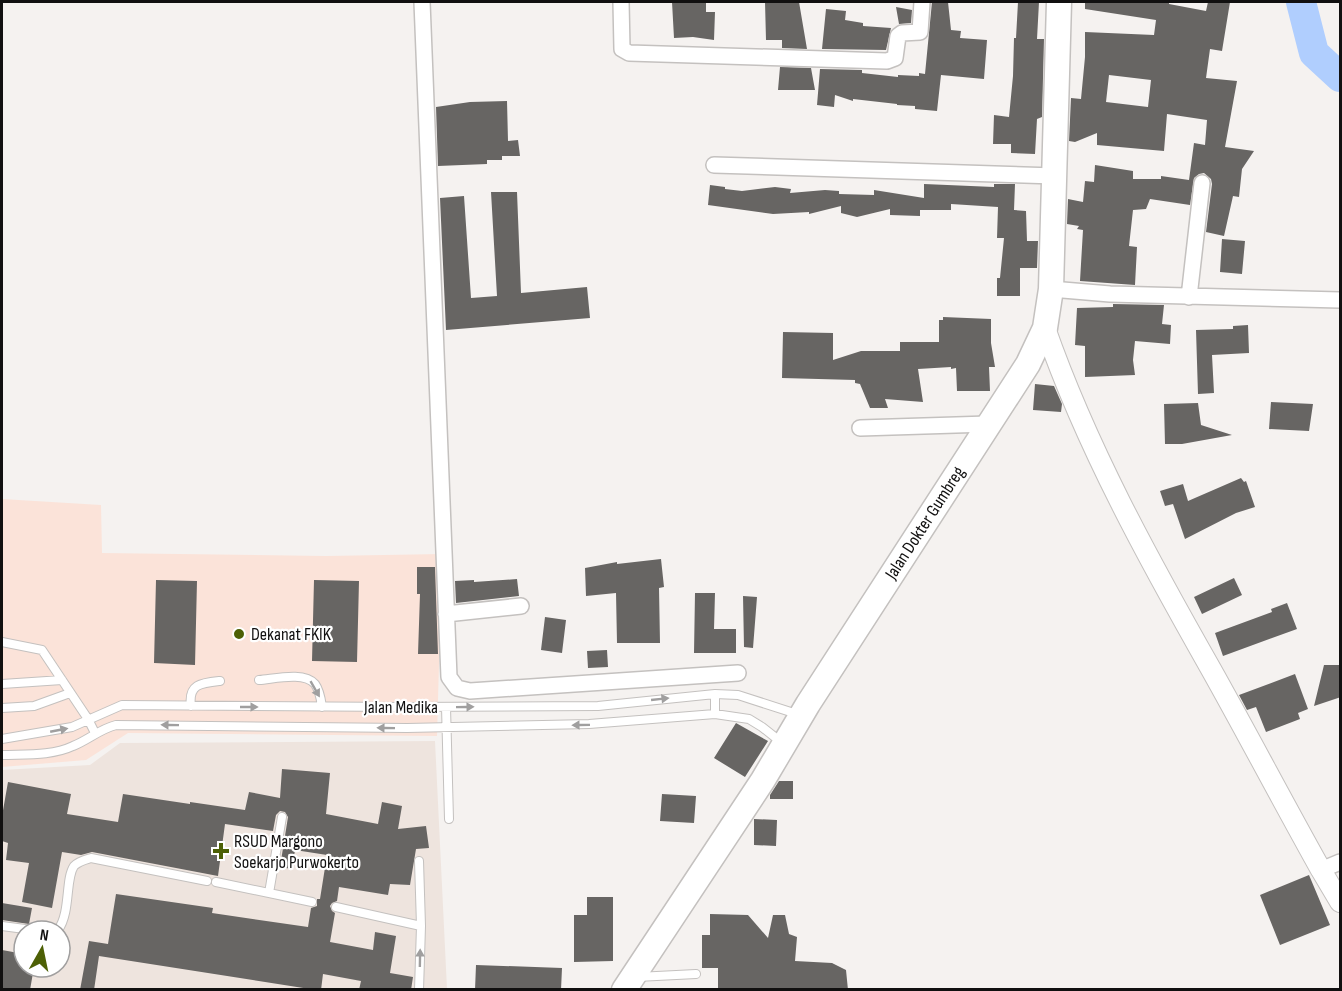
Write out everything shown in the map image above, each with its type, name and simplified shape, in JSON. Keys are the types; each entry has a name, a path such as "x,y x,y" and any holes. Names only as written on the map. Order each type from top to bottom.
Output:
{"main road":[{"name":"Jalan Dokter Gumbreg","path":"629,983 1028,364 1045,328 1051,289 1059,2"}],"street":[{"path":"422,2 449,677 453,684 462,690 470,691 738,674"},
{"path":"621,2 622,49 629,53 887,61 895,58 898,36 902,33 920,32 922,2"},
{"path":"714,165 1055,176"},
{"path":"1189,297 1202,183"},
{"path":"1051,289 1189,297 1341,300"},
{"path":"1045,328 1082,424 1143,550 1341,902"},
{"path":"860,428 988,424"},
{"path":"446,614 521,606"},
{"path":"1321,870 1341,862"}],"lane":[{"path":"2,642 42,650 95,733"},
{"path":"259,680 298,677 310,680 319,692 322,707"},
{"path":"2,684 62,680"},
{"path":"191,706 193,688 207,682 220,681"},
{"path":"2,708 34,706 70,693"},
{"name":"Jalan Medika","path":"2,739 72,727 122,705 446,707 598,705 715,694 738,695 802,716"},
{"path":"715,694 716,714"},
{"path":"446,707 449,819"},
{"name":"Jalan Medika","path":"2,755 60,751 75,746 106,728 127,725 407,728 589,724 716,714 749,719 784,745"},
{"path":"269,892 282,817"},
{"path":"64,919 73,868 80,861 91,858 207,881"},
{"path":"419,861 421,926 419,990"},
{"path":"216,882 312,902"},
{"path":"336,907 421,926"},
{"path":"629,983 696,974"}],"shaded area":[{"path":"2,499 101,505 102,553 326,556 442,554 437,736 128,733 86,760 2,767"},
{"name":"RSUD Margono Soekarjo Purwokerto","path":"435,741 447,989 2,990 2,770 90,765 120,743"}],"building":[{"path":"672,2 706,2 706,12 715,12 714,40 693,37 674,38"},
{"path":"765,2 799,2 807,49 782,48 782,40 766,40"},
{"path":"932,2 948,2 951,30 961,31 960,38 987,40 984,79 941,75 937,111 915,109 915,106 853,99 853,101 835,95 834,107 817,105 820,69 862,70 862,73 898,77 898,75 925,74"},
{"path":"1018,2 1039,2 1037,39 1044,39 1042,117 1037,119 1035,154 1011,153 1011,144 993,144 994,115 1009,117"},
{"path":"1085,2 1169,2 1169,4 1206,11 1208,2 1230,2 1222,51 1210,49 1206,78 1237,81 1225,147 1254,151 1242,169 1239,197 1233,196 1224,236 1206,232 1212,184 1211,179 1204,173 1194,178 1190,205 1150,199 1146,209 1133,210 1129,246 1137,247 1135,285 1080,281 1083,230 1077,229 1079,226 1067,224 1068,199 1083,202 1085,181 1094,182 1095,165 1133,171 1133,179 1161,179 1161,176 1189,180 1194,143 1205,145 1207,120 1167,114 1164,151 1097,145 1097,133 1075,142 1069,141 1071,98 1081,99 1085,32 1154,35 1156,20 1085,9","holes":["1109,75 1151,80 1148,107 1106,102"]},
{"path":"896,7 912,10 911,23 899,24"},
{"path":"826,9 846,11 845,20 863,23 863,26 891,28 886,50 822,49"},
{"path":"780,67 811,68 815,90 778,90"},
{"path":"507,101 508,141 518,140 520,156 502,156 502,160 487,160 487,164 438,166 436,107 470,102"},
{"path":"924,184 994,187 994,184 1015,184 1014,210 1026,211 1027,241 1038,241 1037,268 1020,268 1020,296 997,296 997,278 1000,278 1004,238 997,238 998,207 951,204 951,210 920,210 920,216 890,215 890,209 857,217 841,213 841,206 809,214 809,212 773,214 708,205 710,185 742,191 775,187 791,189 790,193 825,190 839,191 839,194 874,195 874,190 924,198"},
{"path":"491,192 517,192 521,293 587,287 590,318 446,330 440,198 464,196 471,298 497,296"},
{"path":"1222,239 1245,241 1242,274 1220,272"},
{"path":"1113,304 1164,305 1162,324 1171,325 1170,344 1135,341 1133,360 1135,375 1085,377 1085,346 1075,345 1077,308 1113,307"},
{"path":"943,317 991,319 991,343 995,367 989,367 990,391 957,391 956,368 918,369 923,402 885,399 888,408 870,408 860,384 855,383 855,380 782,378 783,332 833,333 833,360 861,351 900,351 900,342 939,342 939,320 943,320"},
{"path":"1248,325 1249,353 1212,355 1214,393 1198,394 1196,330 1233,329 1233,326"},
{"path":"1035,384 1054,386 1062,404 1061,412 1033,410"},
{"path":"1271,402 1313,404 1309,431 1269,429"},
{"path":"1198,403 1201,425 1232,435 1182,444 1165,444 1164,404"},
{"path":"1241,478 1244,482 1246,481 1255,507 1236,513 1185,539 1173,504 1165,506 1160,491 1183,484 1188,501"},
{"path":"661,559 664,587 659,588 660,643 617,643 616,593 586,596 585,568 617,562 617,564"},
{"path":"417,567 435,567 438,654 418,654 420,594 417,594"},
{"path":"1234,578 1242,595 1202,614 1194,597"},
{"path":"517,579 519,596 456,603 455,581"},
{"path":"156,580 197,581 195,665 154,663"},
{"path":"314,580 359,581 357,662 312,661"},
{"path":"695,593 715,593 714,629 736,629 736,653 694,653"},
{"path":"743,596 757,597 753,648 744,647"},
{"path":"1287,603 1297,629 1223,656 1215,633 1272,612 1271,609"},
{"path":"545,617 566,620 562,653 541,650"},
{"path":"607,650 608,667 588,668 587,651"},
{"path":"1324,665 1341,665 1341,697 1314,706"},
{"path":"1295,674 1308,709 1298,713 1300,719 1266,732 1256,707 1247,710 1239,695"},
{"path":"736,723 768,741 745,777 714,758"},
{"path":"282,769 330,773 326,814 378,824 382,802 402,806 398,829 426,826 429,848 416,849 410,885 390,884 388,895 339,887 337,901 330,906 335,913 330,942 373,950 375,932 396,936 390,973 413,977 411,990 359,990 361,981 323,974 321,990 316,990 99,956 94,990 80,990 89,941 108,944 116,894 213,908 212,913 308,927 311,908 317,906 317,899 320,899 327,855 295,850 292,869 280,867 288,817 285,812 280,811 276,815 273,831 225,824 218,876 92,852 81,855 62,852 52,908 22,902 29,863 6,860 8,843 2,841 2,816 8,782 71,794 67,814 118,822 123,794 245,810 249,792 280,798"},
{"path":"779,781 793,781 793,799 770,799"},
{"path":"662,794 696,796 694,823 660,821"},
{"path":"754,819 777,820 776,846 754,845"},
{"path":"1309,875 1330,925 1280,945 1260,895"},
{"path":"587,897 613,897 613,961 574,962 574,915 587,915"},
{"path":"2,903 32,908 30,919 12,919 12,921 2,920"},
{"path":"710,914 748,915 768,938 773,915 785,915 789,934 797,937 795,961 832,963 846,970 848,990 718,990 718,968 702,968 702,935 710,935"},
{"path":"2,950 12,952 12,979 32,979 30,990 2,990"},
{"path":"476,965 562,968 561,990 475,990"}],"waterway":[{"path":"1301,2 1314,53 1340,77"}],"place":[{"name":"Dekanat FKIK","path":"239,634"},
{"name":"RSUD Margono Soekarjo Purwokerto","path":"221,851"}]}
